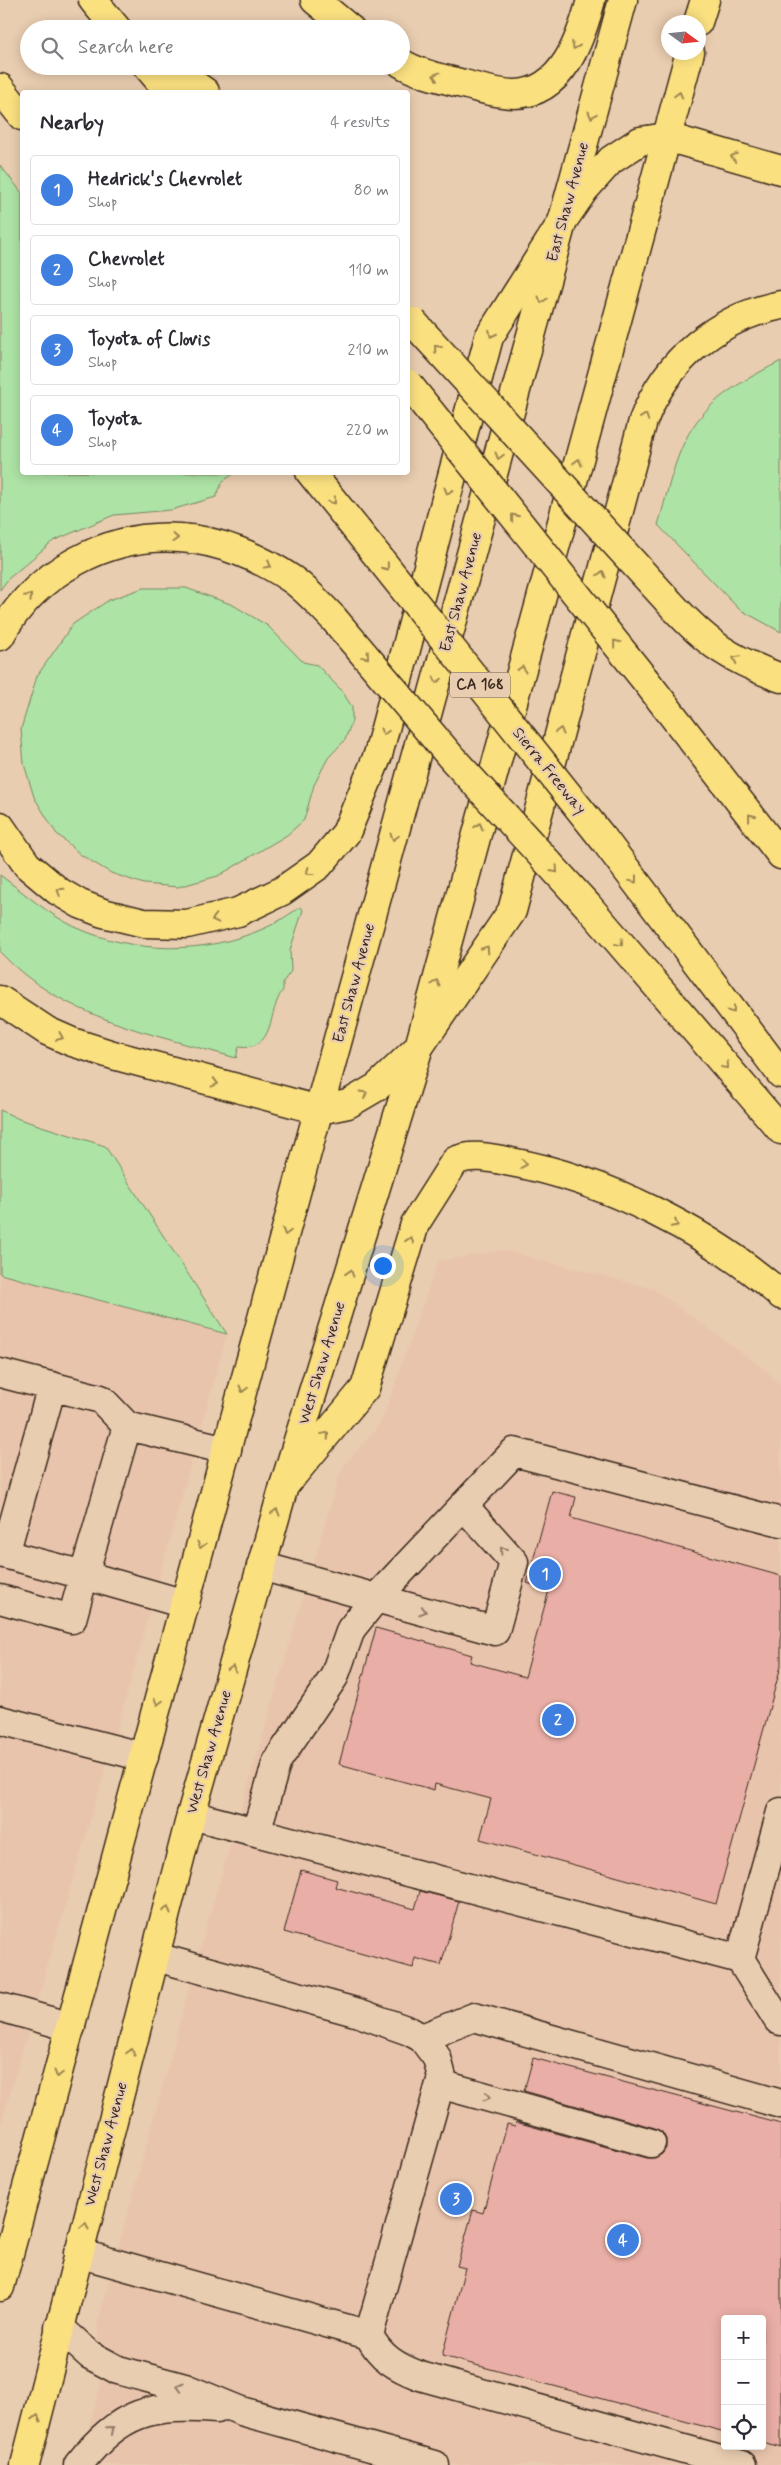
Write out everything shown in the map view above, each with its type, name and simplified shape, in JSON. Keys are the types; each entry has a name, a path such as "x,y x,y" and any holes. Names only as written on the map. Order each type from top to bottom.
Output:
{"main road":[{"path":"93,0 110,20"},
{"path":"315,0 339,20"},
{"path":"410,67 436,77 495,92 517,94 543,86 567,64 584,28 591,0"},
{"name":"East Shaw Avenue","path":"227,1450 623,0"},
{"path":"700,15 705,0"},
{"path":"419,1047 688,60"},
{"path":"155,75 167,90"},
{"path":"181,75 202,90"},
{"path":"0,88 20,113"},
{"path":"0,826 27,865 58,891 80,904 103,913 151,924 187,924 238,912 282,891 319,865 346,833 378,755 489,337 564,219 584,190 611,160 640,141 667,137 781,170"},
{"path":"0,1000 47,1031 72,1042 122,1058 319,1110 348,1104 377,1087 419,1047 512,911 643,421 650,402 668,372 678,361 714,332 737,319 765,308 781,305"},
{"path":"410,319 693,627 723,652 781,678"},
{"path":"410,386 646,681 781,855"},
{"name":"Sierra Freeway","path":"312,475 605,841 781,1074"},
{"path":"0,636 18,608 34,592 68,565 87,554 134,541 163,537 197,540 253,557 294,580 334,619 451,757 588,906 781,1130"},
{"name":"West Shaw Avenue","path":"25,2465 191,1815 260,1566 419,1047"},
{"path":"284,1486 365,1388 415,1224 455,1161 466,1156 489,1158 537,1167 612,1193 665,1218 718,1249 781,1295"},
{"path":"0,2288 227,1450"}],"lane":[{"path":"0,1372 101,1399 128,1426 227,1450"},
{"path":"52,1386 3,1553 185,1604"},
{"path":"0,1599 72,1619 128,1426"},
{"path":"256,1832 277,1761 334,1677 351,1629 376,1598 514,1452 781,1522"},
{"path":"260,1566 495,1631 514,1562 464,1506"},
{"path":"0,1720 144,1757"},
{"path":"740,1959 781,1812"},
{"path":"191,1815 740,1959 778,2020 781,2021"},
{"path":"156,1957 359,2013 422,2038 437,2058 442,2077 369,2335 374,2347 385,2359 420,2376 742,2465"},
{"path":"0,2007 71,2027"},
{"path":"422,2038 474,2017 781,2104"},
{"path":"440,2084 651,2143"},
{"path":"78,2253 369,2335"},
{"path":"59,2327 90,2355 118,2370 185,2388 241,2411 435,2465"},
{"path":"78,2465 91,2449 114,2427 144,2412 180,2406 241,2411"}],"shaded area":[{"path":"503,1250 654,1289 767,1371 781,1386 781,2465 79,2465 102,2379 97,2325 207,1923 339,1476 348,1460 373,1433 384,1415 438,1261"},
{"path":"0,1274 227,1334 120,1719 0,2128"}],"green space":[{"path":"0,165 20,190 20,475 232,475 223,481 216,497 171,510 114,515 53,541 8,579 0,590"},
{"path":"781,361 781,632 739,609 658,525 674,467 686,439 702,415 729,391"},
{"path":"143,588 186,588 233,605 268,626 303,662 317,665 342,691 352,707 352,721 345,740 328,758 314,785 304,820 287,835 218,876 178,887 144,884 111,873 81,855 56,833 34,797 24,764 21,729 37,676 73,624 109,600"},
{"path":"0,875 46,910 75,927 98,936 145,946 194,947 242,937 265,928 301,907 303,910 290,950 291,971 283,982 283,990 265,1036 259,1043 251,1046 239,1046 236,1058 110,1021 51,993 24,975 0,952"},
{"path":"0,1110 19,1119 105,1146 227,1334 0,1274"}],"building":[{"path":"552,1491 576,1497 571,1518 781,1576 781,1666 716,1904 480,1839 491,1799 435,1784 434,1790 339,1764 376,1628 472,1655 470,1662 525,1677 549,1590 527,1583"},
{"path":"301,1870 337,1880 335,1887 415,1909 420,1891 459,1901 441,1965 415,1958 413,1968 284,1932"},
{"path":"533,2058 781,2124 781,2447 766,2443 766,2315 721,2315 721,2431 442,2356 465,2268 457,2266 473,2210 483,2213 507,2124 515,2126 516,2122 647,2158 655,2158 662,2154 666,2148 666,2139 662,2132 655,2128 524,2091"}],"place":[{"name":"Hedrick's Chevrolet","path":"545,1574"},
{"name":"Chevrolet","path":"558,1720"},
{"name":"Toyota of Clovis","path":"456,2199"},
{"name":"Toyota","path":"623,2240"}]}
